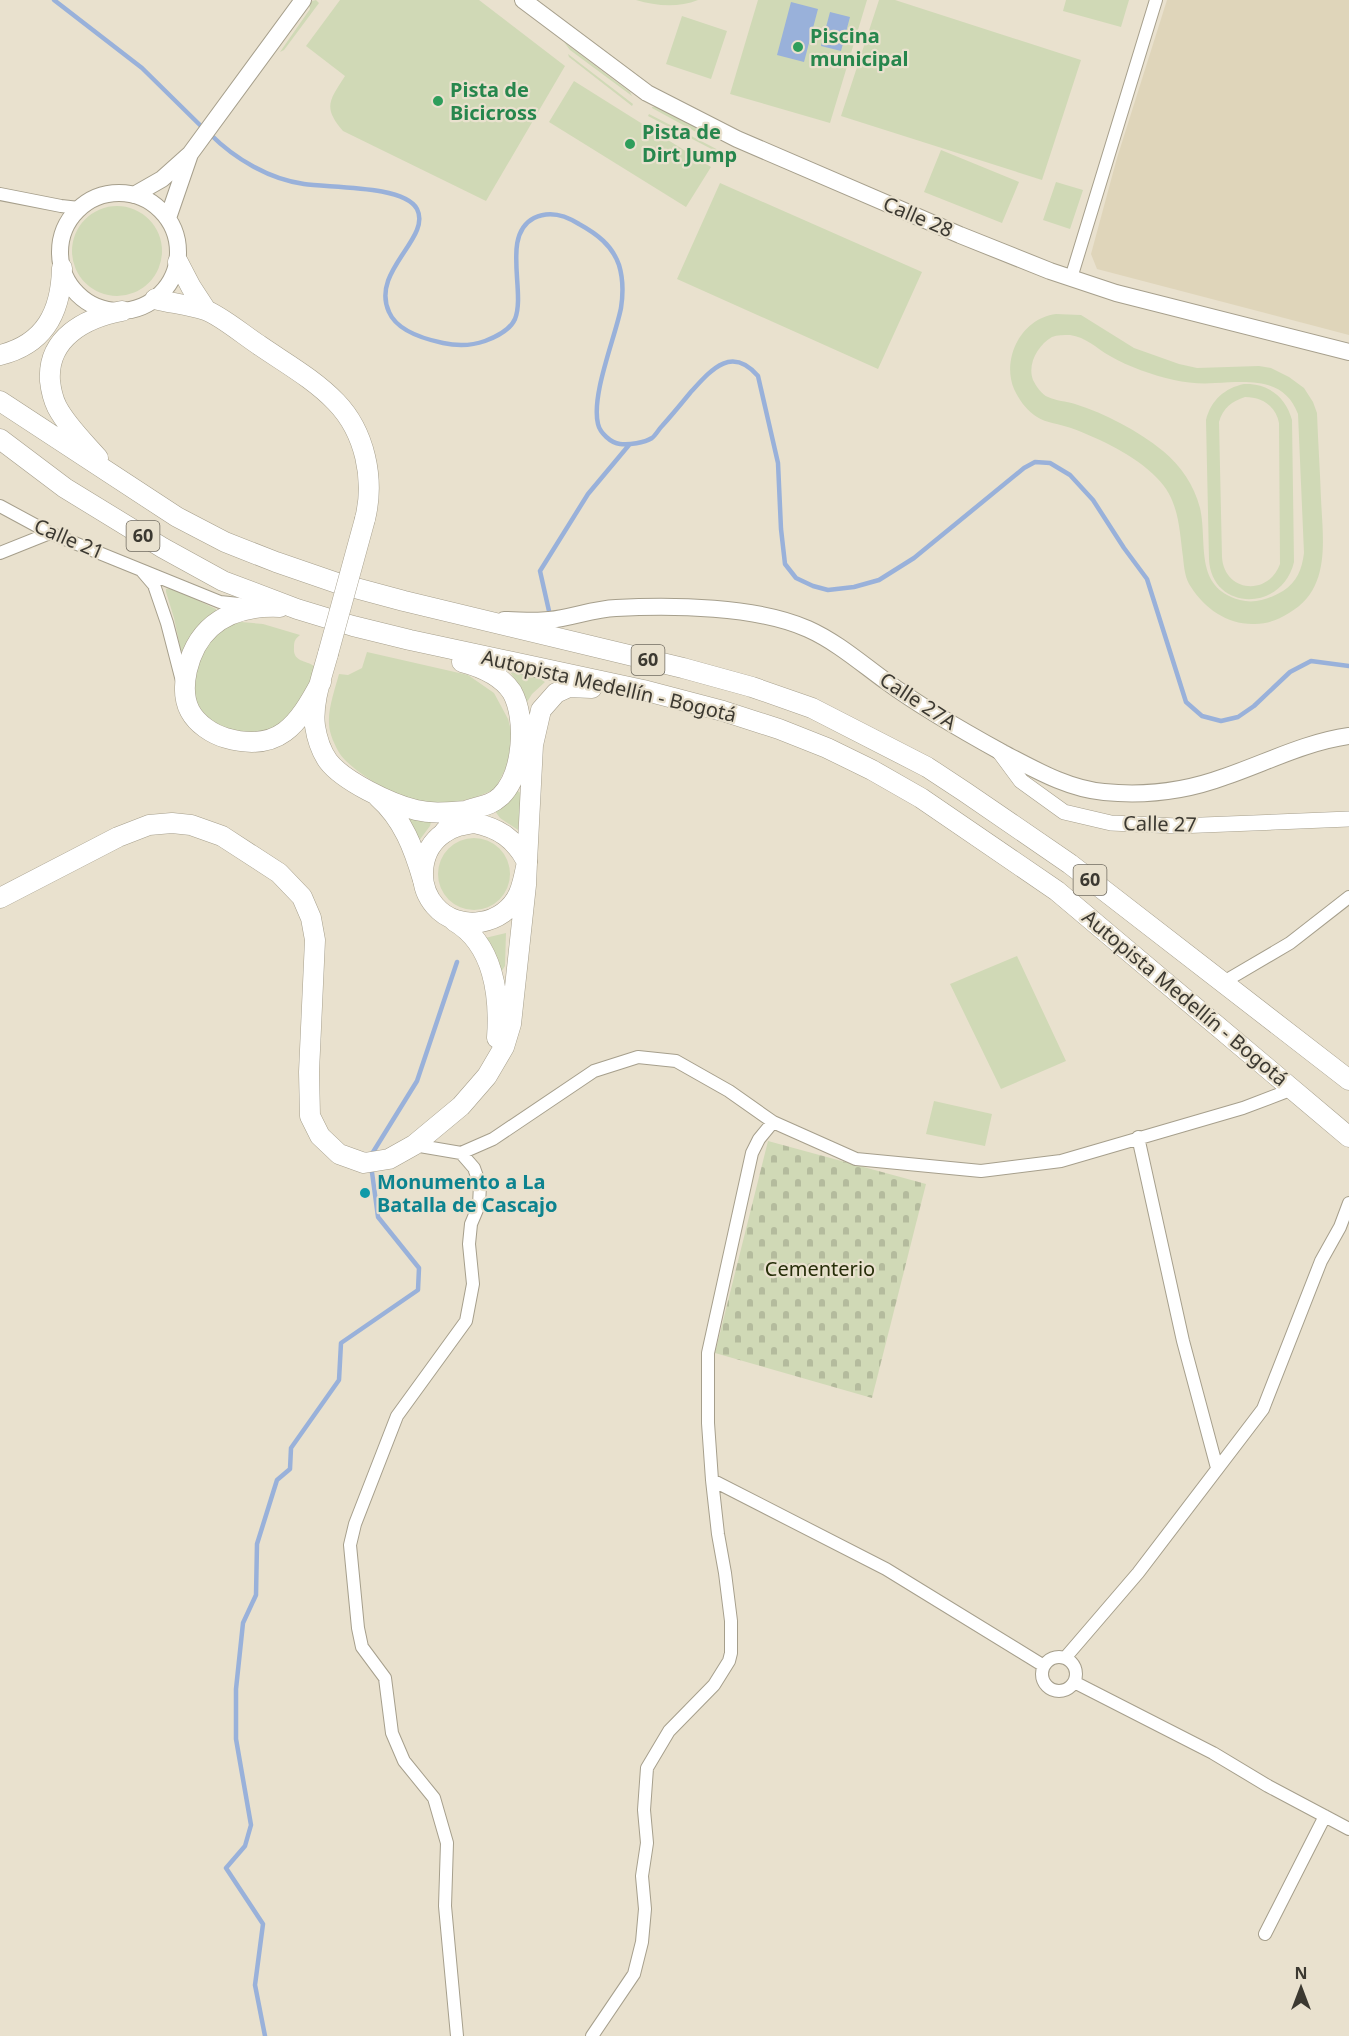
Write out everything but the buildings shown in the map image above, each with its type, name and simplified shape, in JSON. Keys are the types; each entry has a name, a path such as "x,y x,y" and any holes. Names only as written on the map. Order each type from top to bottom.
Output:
{"main road":[{"path":"134,195 162,179 194,147 303,0"},
{"name":"Calle 28","path":"523,0 647,93 728,134 960,235 1071,278 1134,298 1349,352"},
{"path":"168,218 194,147"},
{"path":"0,355 22,348 34,340 49,323 62,289 59,252 62,235 69,220 79,208 96,197 115,193 134,195 153,204 168,218 177,239 178,262 174,276 166,289 140,308 103,315 74,329 64,338 54,354 50,375 52,396 64,417 114,476"},
{"path":"178,262 206,310"},
{"path":"62,268 77,294 90,304 104,309 122,311"},
{"path":"155,299 206,310 311,380 338,403 357,432 366,460 369,504 321,682 315,725 320,745 329,762 346,777 369,790 415,810 490,826 514,843 527,862 519,894 509,908 495,918 479,923 462,922 447,916"},
{"name":"Autopista Medellín - Bogotá","path":"0,401 177,517 225,542 276,562 337,583 683,668 752,687 812,708 927,767 1070,864 1349,1080"},
{"name":"Autopista Medellín - Bogotá","path":"0,439 65,488 163,548 223,581 297,609 353,626 643,690 723,711 779,729 827,748 872,770 921,798 1057,891 1347,1134"},
{"path":"297,609 259,606 232,614 207,629 191,654 184,687 186,700 190,712 207,730 220,736 253,743 265,742 289,730 298,722 321,682"},
{"name":"Calle 27A","path":"481,620 550,620 587,612 625,608 703,609 766,617 797,625 824,637 933,714 998,750 1064,782 1100,792 1152,793 1221,778 1312,744 1349,736"},
{"path":"411,640 440,656 480,667 499,678 512,692 519,711 518,762 510,785 500,797 487,806 456,820 434,841 423,866 423,880"},
{"path":"0,898 118,837 150,825 172,823 192,825 222,836 279,873 302,897 311,918 315,940 309,1072 310,1116 320,1136 339,1154 372,1162 388,1159 414,1146 461,1106 487,1076 504,1047 511,1024 526,885 533,745 537,721 546,702 556,693 569,687 594,688 626,694 643,690"},
{"path":"369,790 394,815 404,830 412,845 427,894 435,906 467,928 479,944 489,964 499,1014 496,1042 487,1076"}],"street":[{"path":"1071,278 1156,0"},
{"path":"0,194 79,208"},
{"name":"Calle 21","path":"0,506 50,533 220,602 259,606"},
{"path":"0,553 50,533"},
{"path":"140,568 154,585 184,687"},
{"name":"Calle 27","path":"998,750 1021,781 1064,812 1111,823 1177,826 1349,819"},
{"path":"1222,982 1290,943 1349,897"},
{"path":"414,1146 461,1153 493,1139 594,1071 638,1057 676,1061 729,1091 773,1122 856,1159 981,1171 1061,1161 1243,1108 1293,1089"},
{"path":"592,2036 634,1974 642,1942 645,1909 642,1876 647,1843 644,1810 647,1768 669,1731 714,1685 729,1661 731,1653 731,1622 712,1480 708,1423 708,1353 752,1153 759,1139 773,1122"},
{"path":"1138,1137 1183,1341 1217,1468"},
{"path":"454,2034 445,1906 447,1843 434,1798 404,1761 392,1733 385,1678 362,1647 350,1545 355,1524 397,1416 466,1321 473,1284 469,1244 471,1224 479,1204 480,1185 474,1168 461,1153"},
{"path":"1065,1658 1138,1573 1263,1409 1321,1261 1345,1224 1349,1203"},
{"path":"712,1480 886,1569 1044,1666"},
{"path":"1053,1658 1065,1658 1074,1665 1076,1676 1074,1682 1065,1690 1054,1690 1048,1687 1042,1677 1044,1666 1053,1658"},
{"path":"1074,1682 1213,1754 1349,1829"},
{"path":"1265,1935 1325,1816"}],"shaded area":[{"path":"1167,0 1349,0 1349,335 1097,269 1091,254 1117,158"}],"green space":[{"path":"316,0 319,3 284,50 280,52 310,9 309,5"},
{"name":"Pista de Bicicross","path":"340,0 479,0 565,66 486,201 343,131 336,123 330,104 345,76 306,46"},
{"path":"636,0 698,0 667,5"},
{"name":"Piscina municipal","path":"758,0 867,0 830,123 730,94"},
{"path":"879,0 895,0 1081,60 1042,180 841,116"},
{"path":"1066,0 1129,0 1121,27 1063,11"},
{"path":"682,16 727,31 711,79 666,64"},
{"path":"564,42 630,92 632,96 570,50"},
{"path":"568,54 633,104 632,106 569,57"},
{"name":"Pista de Dirt Jump","path":"574,81 711,167 686,207 549,122"},
{"path":"652,107 657,107 698,129 696,132"},
{"path":"649,114 726,154 725,156 648,116"},
{"path":"941,150 1019,182 1002,223 924,192"},
{"path":"1056,182 1083,190 1070,229 1043,220"},
{"path":"720,183 922,272 878,369 677,279"},
{"path":"117,206 134,209 149,219 159,234 162,251 159,268 149,283 134,293 117,296 100,293 85,283 75,268 72,251 75,234 85,219 100,209"},
{"path":"1056,314 1081,315 1134,348 1179,364 1197,368 1259,366 1271,368 1304,388 1317,413 1323,547 1318,577 1303,603 1281,618 1259,624 1236,622 1210,609 1187,580 1177,514 1170,495 1157,478 1138,462 1094,437 1033,415 1014,389 1010,365 1017,341 1024,331 1044,317","holes":["1076,336 1125,364 1157,376 1194,383 1252,382 1263,384 1284,393 1292,402 1298,414 1304,553 1298,575 1292,584 1283,591 1257,601 1240,600 1225,594 1215,585 1209,574 1205,562 1200,508 1186,476 1176,463 1153,443 1121,423 1087,408 1046,396 1039,390 1033,380 1031,368 1038,350 1052,337"]},
{"path":"1244,384 1261,386 1275,393 1281,398 1292,420 1294,562 1287,579 1276,590 1262,597 1248,599 1234,596 1221,589 1213,576 1209,559 1206,420 1211,406 1220,396 1231,388","holes":["1245,397 1257,399 1271,407 1279,423 1280,564 1274,575 1257,586 1247,586 1230,578 1222,557 1219,422 1232,403"]},
{"path":"172,588 216,609 216,612 200,623 183,651 181,651 166,592 166,589"},
{"path":"241,622 263,624 300,635 295,642 295,656 314,666 302,705 271,732 243,734 222,729 204,716 195,699 193,689 198,662 212,637 230,625"},
{"path":"367,652 468,675 494,693 508,719 512,734 511,758 495,789 458,802 437,804 418,802 409,800 376,783 346,761 338,751 329,728 331,705 339,674 348,675 362,668"},
{"path":"510,672 536,676 545,682 527,702 523,691"},
{"path":"517,791 521,793 518,830 500,818 495,811"},
{"path":"406,817 431,822 418,842"},
{"path":"474,838 494,844 504,854 510,874 504,894 494,904 474,910 454,904 444,894 438,874 444,854 454,844"},
{"path":"506,933 505,966 501,972 485,938"},
{"path":"1017,956 1066,1061 1001,1089 950,984"},
{"path":"934,1101 992,1114 985,1146 926,1134"},
{"name":"Cementerio","path":"768,1141 926,1184 872,1398 715,1353"}],"water":[{"path":"791,2 818,9 804,62 777,55"},
{"path":"830,12 850,17 841,51 821,46"}],"waterway":[{"path":"54,0 142,68 204,129"},
{"path":"210,134 230,152 278,178 304,184 365,189 409,201 417,209 419,220 410,244 393,269 387,283 385,297 389,312 398,324 412,333 436,341 459,345 480,343 498,335 513,323 518,308 516,250 524,226 534,218 546,214 563,216 598,236 616,258 622,286 621,308 598,398 598,424 601,431 610,440 620,444 649,440 714,369 730,362 739,362 748,367 758,376 778,463 785,564 796,578 813,586 828,590 854,587 879,580 914,558 1024,468 1035,462 1050,463 1070,475 1093,500 1147,579 1186,702 1202,716 1221,721 1238,717 1254,706 1290,672 1311,661 1349,666"},
{"path":"549,611 540,571 588,494 629,445"},
{"path":"370,1157 417,1081 457,962"},
{"path":"265,2036 255,1985 263,1924 226,1868 245,1846 251,1825 236,1739 236,1689 243,1623 256,1595 257,1544 277,1480 290,1469 291,1448 339,1380 341,1343 418,1290 419,1268 378,1217 371,1165"}],"place":[{"name":"Piscina municipal","path":"798,47"},
{"name":"Pista de Bicicross","path":"438,101"},
{"name":"Pista de Dirt Jump","path":"630,144"},
{"name":"Monumento a La Batalla de Cascajo","path":"365,1193"}]}
